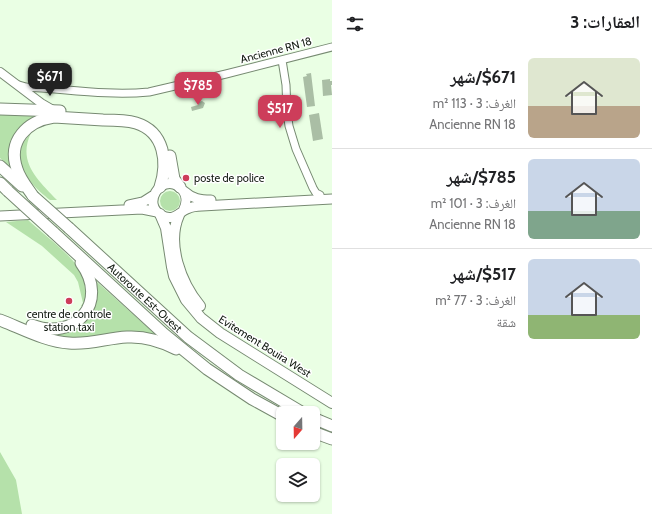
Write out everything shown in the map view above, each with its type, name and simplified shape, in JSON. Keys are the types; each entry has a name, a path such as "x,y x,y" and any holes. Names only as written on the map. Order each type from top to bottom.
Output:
{"highway":[{"path":"0,109 131,116 146,121 163,136 169,153 174,179 182,189"},
{"path":"33,196 18,171 15,159 16,145 20,136 32,124 54,117 131,122 144,126 156,138 163,152 164,174 157,191"},
{"name":"Autoroute Est-Ouest","path":"0,166 188,338 239,375 291,406"},
{"name":"Autoroute Est-Ouest","path":"0,183 164,334 207,369 252,399 276,412"},
{"name":"Evitement Bouira West","path":"158,213 166,228 174,276 186,300 201,318 220,334 332,403"},
{"name":"Evitement Bouira West","path":"181,213 174,232 177,258 186,287 201,308 212,320 228,331 332,395"},
{"path":"0,313 47,330 63,328 79,319 89,306 92,286 87,272 66,244"},
{"path":"0,320 57,341 79,344 127,337 143,338 162,342 193,358"},
{"path":"320,421 332,426"},
{"path":"320,435 332,440"}],"main road":[{"name":"Ancienne RN 18","path":"0,72 41,103 56,111"},
{"path":"0,212 133,204 143,202 157,191 170,184 182,189 191,197 204,200 310,192 320,195 332,194"},
{"path":"181,213 187,201 182,189"},
{"path":"157,191 153,204 158,213"},
{"path":"0,216 142,209 170,218 191,207 208,205 332,199"}],"street":[{"name":"Ancienne RN 18","path":"13,82 26,87 136,93 161,90 332,47"},
{"path":"282,60 286,85 289,126 310,192"}],"green space":[{"path":"0,113 38,115 26,123 13,170 0,158"},
{"path":"31,133 27,143 26,153 28,162 37,178 57,200 50,200 33,185 21,164 20,157 22,147"},
{"path":"166,191 174,191 180,197 180,205 174,211 166,211 160,205 160,197"},
{"path":"28,220 73,260 86,279 88,292 84,306 81,306 83,303 78,282 74,275 42,246 6,222"},
{"path":"97,282 156,335 133,332 73,339 46,333 69,331 78,327 85,321 91,314 94,305 97,294"},
{"path":"0,452 16,480 22,514 0,514"}],"building":[{"path":"311,73 315,106 307,107 303,77 307,76 306,74"},
{"path":"330,79 330,81 332,81 332,95 323,96 322,80"},
{"path":"202,101 205,103 203,108 192,111 191,107 198,105 199,102"},
{"path":"319,113 323,139 313,141 309,115"}],"place":[{"name":"poste de police","path":"186,178"},
{"name":"centre de controle station taxi","path":"69,301"}]}
